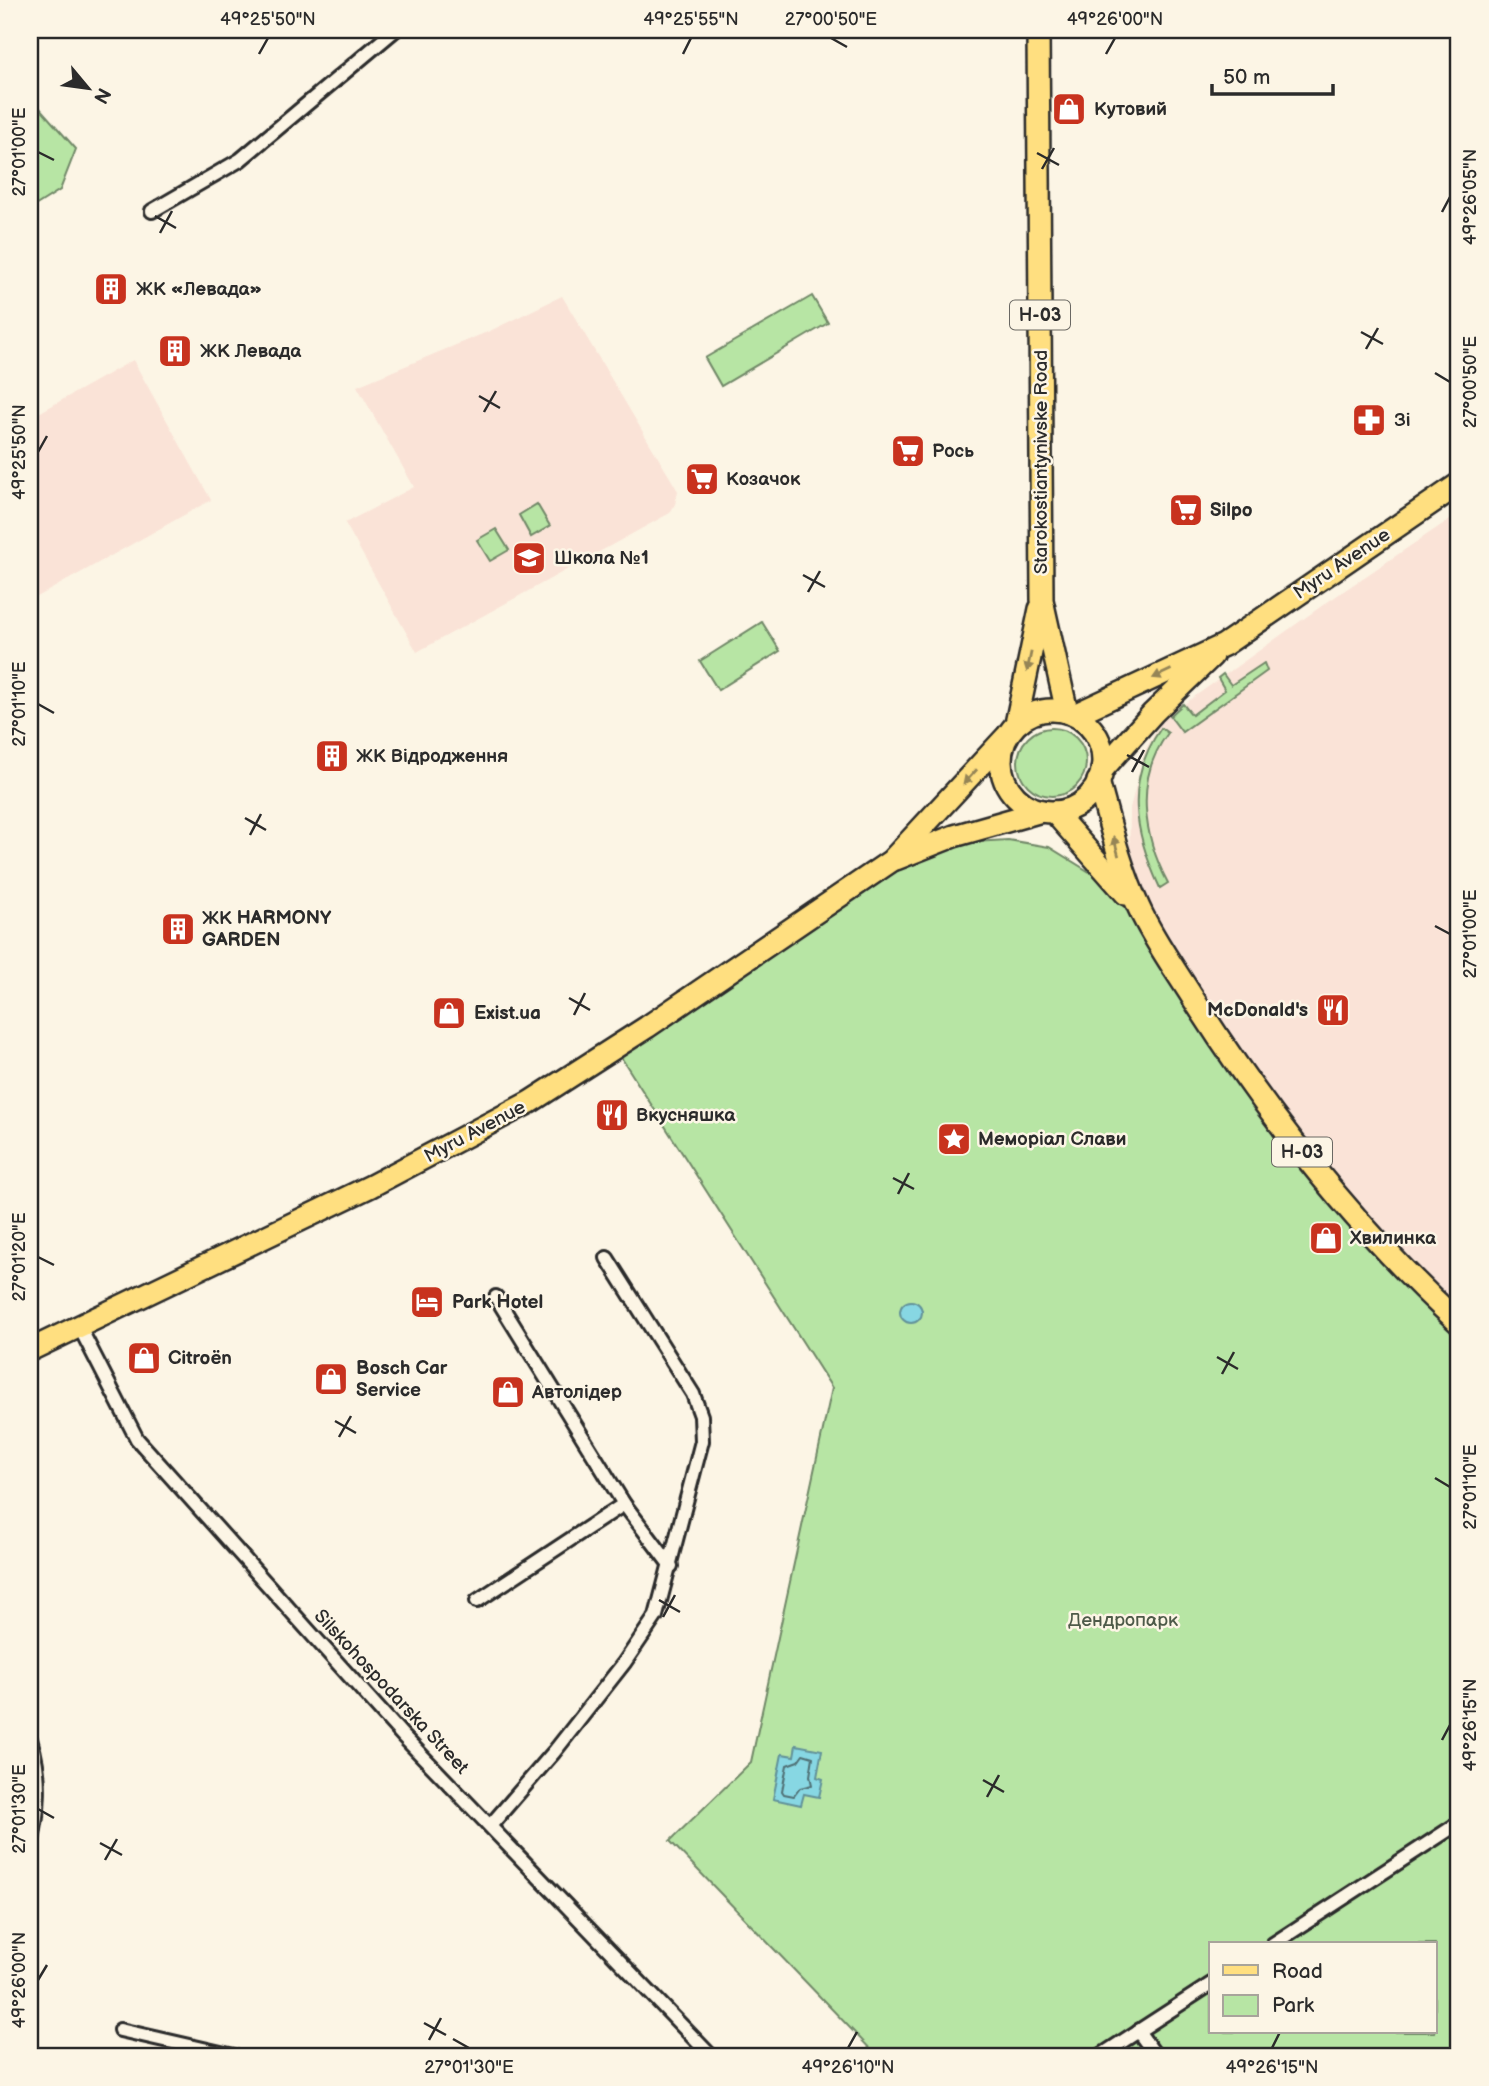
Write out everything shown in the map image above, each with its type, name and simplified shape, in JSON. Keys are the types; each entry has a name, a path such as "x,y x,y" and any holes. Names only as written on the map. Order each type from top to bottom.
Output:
{"main road":[{"name":"Starokostiantynivske Road","path":"1038,30 1042,600"},
{"name":"Myru Avenue","path":"1100,776 1153,713 1224,645 1459,484"},
{"name":"Н-03","path":"1042,600 1071,714 1084,720 1098,738 1103,759 1100,776 1122,865 1140,910 1228,1053 1308,1160 1355,1216 1459,1323"},
{"name":"Н-03","path":"1042,600 1011,731 1000,760 1006,783 1021,802 1048,811 1140,910"},
{"name":"Myru Avenue","path":"1071,714 1224,645"},
{"path":"1011,731 1028,715 1043,710 1059,710 1071,714"},
{"name":"Myru Avenue","path":"891,862 1011,731"},
{"path":"1048,811 1076,806 1085,799 1100,776"},
{"name":"Myru Avenue","path":"30,1350 372,1186 530,1102 647,1027 891,862 954,836 1048,811"}],"street":[{"path":"152,211 240,160 395,30"},
{"path":"490,1826 554,1752 624,1663 656,1616 702,1441 701,1416 693,1395 607,1258"},
{"path":"496,1297 624,1504 671,1566"},
{"name":"Silskohospodarska Street","path":"79,1326 137,1439 403,1736 711,2056"},
{"path":"477,1601 624,1504"},
{"path":"30,1739 37,1761 38,1796 30,1849"},
{"path":"1276,1942 1459,1823"},
{"path":"1100,2056 1209,1985"},
{"path":"120,2030 234,2056"},
{"path":"1138,2031 1156,2056"}],"shaded area":[{"path":"562,296 678,491 675,504 670,513 417,652 345,523 414,487 357,386 492,330"},
{"path":"133,360 211,500 30,601 30,418"},
{"path":"1459,513 1459,1313 1360,1212 1234,1049 1176,957 1133,878 1129,864 1130,808 1145,751 1163,719 1323,605"}],"green space":[{"path":"30,97 76,149 60,190 30,209"},
{"path":"812,296 828,323 721,386 705,358"},
{"path":"537,504 550,526 531,537 519,515"},
{"path":"496,529 509,550 490,561 477,540"},
{"path":"762,622 780,651 718,690 700,661"},
{"path":"1264,663 1267,671 1182,732 1170,716 1183,704 1192,715 1225,690 1218,678 1223,674 1231,685"},
{"path":"1059,728 1080,743 1086,755 1084,775 1076,786 1059,796 1045,796 1028,786 1020,775 1018,755 1028,738 1039,730"},
{"path":"1161,728 1168,733 1157,750 1146,788 1148,827 1159,865 1168,883 1160,888 1144,847 1137,807 1142,768 1149,748"},
{"name":"Дендропарк","path":"1008,840 1049,847 1104,881 1134,914 1222,1058 1459,1333 1459,2056 877,2056 670,1841 751,1762 832,1388 619,1054 894,868 956,843"}],"water":[{"path":"907,1301 915,1301 922,1308 922,1316 915,1323 907,1323 900,1316 900,1308"},
{"path":"796,1745 822,1750 817,1777 823,1779 819,1797 804,1794 801,1805 773,1799 782,1754 794,1756"}],"place":[{"name":"Кутовий","path":"1069,109"},
{"name":"ЖК «Левада»","path":"111,289"},
{"name":"ЖК Левада","path":"175,351"},
{"name":"Зі","path":"1369,420"},
{"name":"Рось","path":"908,451"},
{"name":"Козачок","path":"702,479"},
{"name":"Silpo","path":"1186,510"},
{"name":"Школа №1","path":"529,558"},
{"name":"ЖК Відродження","path":"332,756"},
{"name":"ЖК HARMONY GARDEN","path":"178,929"},
{"name":"McDonald's","path":"1333,1010"},
{"name":"Exist.ua","path":"449,1013"},
{"name":"Вкусняшка","path":"612,1115"},
{"name":"Меморіал Слави","path":"954,1139"},
{"name":"Хвилинка","path":"1326,1238"},
{"name":"Park Hotel","path":"427,1302"},
{"name":"Citroën","path":"144,1358"},
{"name":"Bosch Car Service","path":"331,1379"},
{"name":"Автолідер","path":"508,1392"}]}
